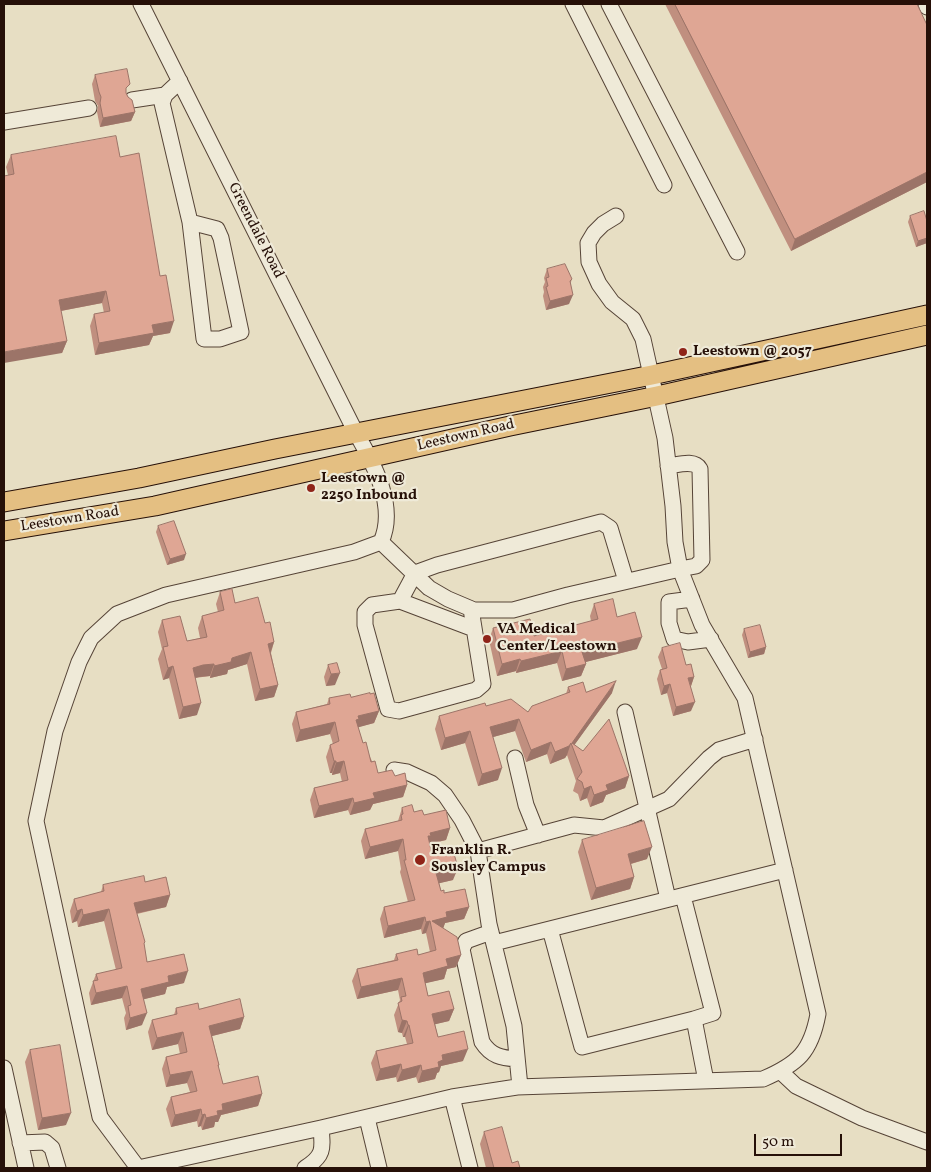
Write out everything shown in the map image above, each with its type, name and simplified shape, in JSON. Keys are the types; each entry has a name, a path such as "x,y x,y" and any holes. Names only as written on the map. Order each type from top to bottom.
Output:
{"main road":[{"name":"Leestown Road","path":"4,502 139,478 652,375 923,315"},
{"name":"Leestown Road","path":"4,531 155,506 501,428 926,338"}],"street":[{"name":"Greendale Road","path":"141,4 356,433 370,457 388,515 387,530 381,542"},
{"path":"573,4 664,185"},
{"path":"609,4 737,252"},
{"path":"180,81 165,95 162,103 190,222 204,339 220,339 240,332 221,238 216,229 190,222"},
{"path":"132,100 165,95"},
{"path":"4,122 89,108"},
{"path":"616,216 594,233 588,243 589,262 599,284 612,302 632,319 643,339 665,438 675,542 680,569 702,625 745,698 818,1014 814,1034 799,1059 781,1072 763,1079 520,1087 452,1097 367,1118 138,1168 100,1117 36,821 55,731 80,662 91,638 117,614 166,595 354,552 381,542 429,588 471,609 512,610 626,581 680,569 696,566 702,560 701,474 698,465 693,463 668,466"},
{"path":"923,315 926,338"},
{"path":"400,601 414,573 437,565 601,522 610,528 626,581"},
{"path":"692,599 669,602 668,623 674,639 688,642 710,639"},
{"path":"471,609 483,684 476,690 399,711 388,709 365,625 365,612 372,605 400,601 474,629"},
{"path":"550,929 582,1047 713,1013 647,809 625,712"},
{"path":"478,851 574,825 604,828 669,799 719,750 754,739"},
{"path":"515,758 526,805 538,835"},
{"path":"394,770 407,772 431,783 445,795 462,820 478,851 492,938 514,1026 520,1087"},
{"path":"517,1059 495,1056 487,1051 482,1042 462,949 466,940 550,929 785,870"},
{"path":"694,1019 706,1081"},
{"path":"4,1068 26,1168"},
{"path":"781,1072 796,1086 862,1118 927,1142"},
{"path":"452,1097 470,1168"},
{"path":"367,1118 380,1168"},
{"path":"305,1168 316,1162 323,1149 321,1128"},
{"path":"20,1143 45,1142 52,1148 58,1168"}],"building":[{"path":"675,4 917,4 927,25 927,172 795,239"},
{"path":"127,69 130,84 126,88 126,93 132,100 135,112 103,118 100,103 101,97 95,75"},
{"path":"116,136 120,157 139,153 160,276 166,275 174,321 152,325 154,333 99,343 94,314 110,311 106,291 59,300 67,341 4,352 4,176 14,174 11,155"},
{"path":"924,211 927,221 927,238 918,241 910,216"},
{"path":"565,264 572,279 570,281 573,295 550,301 546,287 548,286 546,278 549,277 547,269"},
{"path":"174,521 186,554 170,559 158,526"},
{"path":"232,589 235,603 258,597 265,623 270,622 274,642 268,644 278,685 260,689 251,652 232,658 231,662 193,668 201,703 183,707 173,666 168,668 163,647 168,646 162,620 180,616 187,641 207,637 202,616 224,610 220,592"},
{"path":"613,599 617,617 635,612 642,637 582,652 586,664 566,669 562,651 502,664 493,628 530,619 534,636 598,619 594,604"},
{"path":"760,625 766,647 750,652 744,629"},
{"path":"680,643 686,665 691,664 694,677 688,678 695,702 676,707 670,684 664,686 660,670 667,668 662,648"},
{"path":"337,663 340,673 331,674 328,665"},
{"path":"616,681 572,743 583,751 609,719 629,776 606,785 608,790 594,795 591,786 584,789 582,782 577,779 582,772 571,743 569,746 555,752 551,742 531,750 519,719 490,727 502,768 482,774 470,731 445,738 439,716 485,703 486,706 511,699 528,712 532,706 570,692 568,687 583,682 586,692"},
{"path":"374,693 379,711 358,716 359,719 356,720 363,743 366,742 371,762 375,761 378,773 392,770 395,776 405,773 407,785 373,793 375,798 354,803 353,798 319,806 314,788 348,780 344,761 336,763 334,761 330,745 339,741 335,722 300,730 296,712 330,704 329,698 350,694 351,697"},
{"path":"412,805 414,812 422,810 424,815 446,810 450,828 430,833 431,836 428,836 432,855 453,850 458,868 436,873 441,891 444,890 444,893 465,889 469,907 446,912 447,917 432,921 457,937 461,955 446,959 448,966 423,973 428,996 449,991 454,1009 432,1014 438,1037 464,1031 468,1049 442,1055 443,1060 438,1062 439,1067 422,1071 421,1065 402,1070 401,1064 380,1069 376,1051 413,1043 409,1025 407,1021 402,1020 398,1003 402,1001 401,997 406,996 402,978 361,987 357,969 398,960 396,954 417,949 418,955 436,950 430,921 426,922 425,917 388,926 384,907 415,900 404,860 406,860 403,839 370,847 365,829 402,820 402,808"},
{"path":"644,821 652,847 628,854 634,877 596,888 582,840"},
{"path":"144,876 145,882 166,877 170,895 134,903 145,942 147,962 184,954 188,971 168,976 169,982 141,989 147,1013 130,1018 128,1006 131,1005 127,986 96,993 93,981 98,980 96,974 122,968 109,909 83,915 82,909 77,911 74,899 104,891 103,885"},
{"path":"240,999 244,1017 209,1026 218,1065 223,1084 258,1076 262,1094 222,1104 223,1110 217,1111 218,1115 206,1118 205,1114 202,1115 201,1109 175,1115 171,1097 197,1091 192,1071 170,1075 166,1057 187,1052 183,1032 157,1038 152,1020 177,1014 176,1008 198,1003 199,1009"},
{"path":"60,1045 71,1113 42,1118 30,1050"},
{"path":"502,1127 512,1163 518,1161 520,1168 494,1168 484,1132"}],"place":[{"name":"Leestown @ 2057","path":"683,352"},
{"name":"Leestown @ 2250 Inbound","path":"311,488"},
{"name":"VA Medical Center/Leestown","path":"487,639"},
{"name":"Franklin R. Sousley Campus","path":"420,860"}]}
